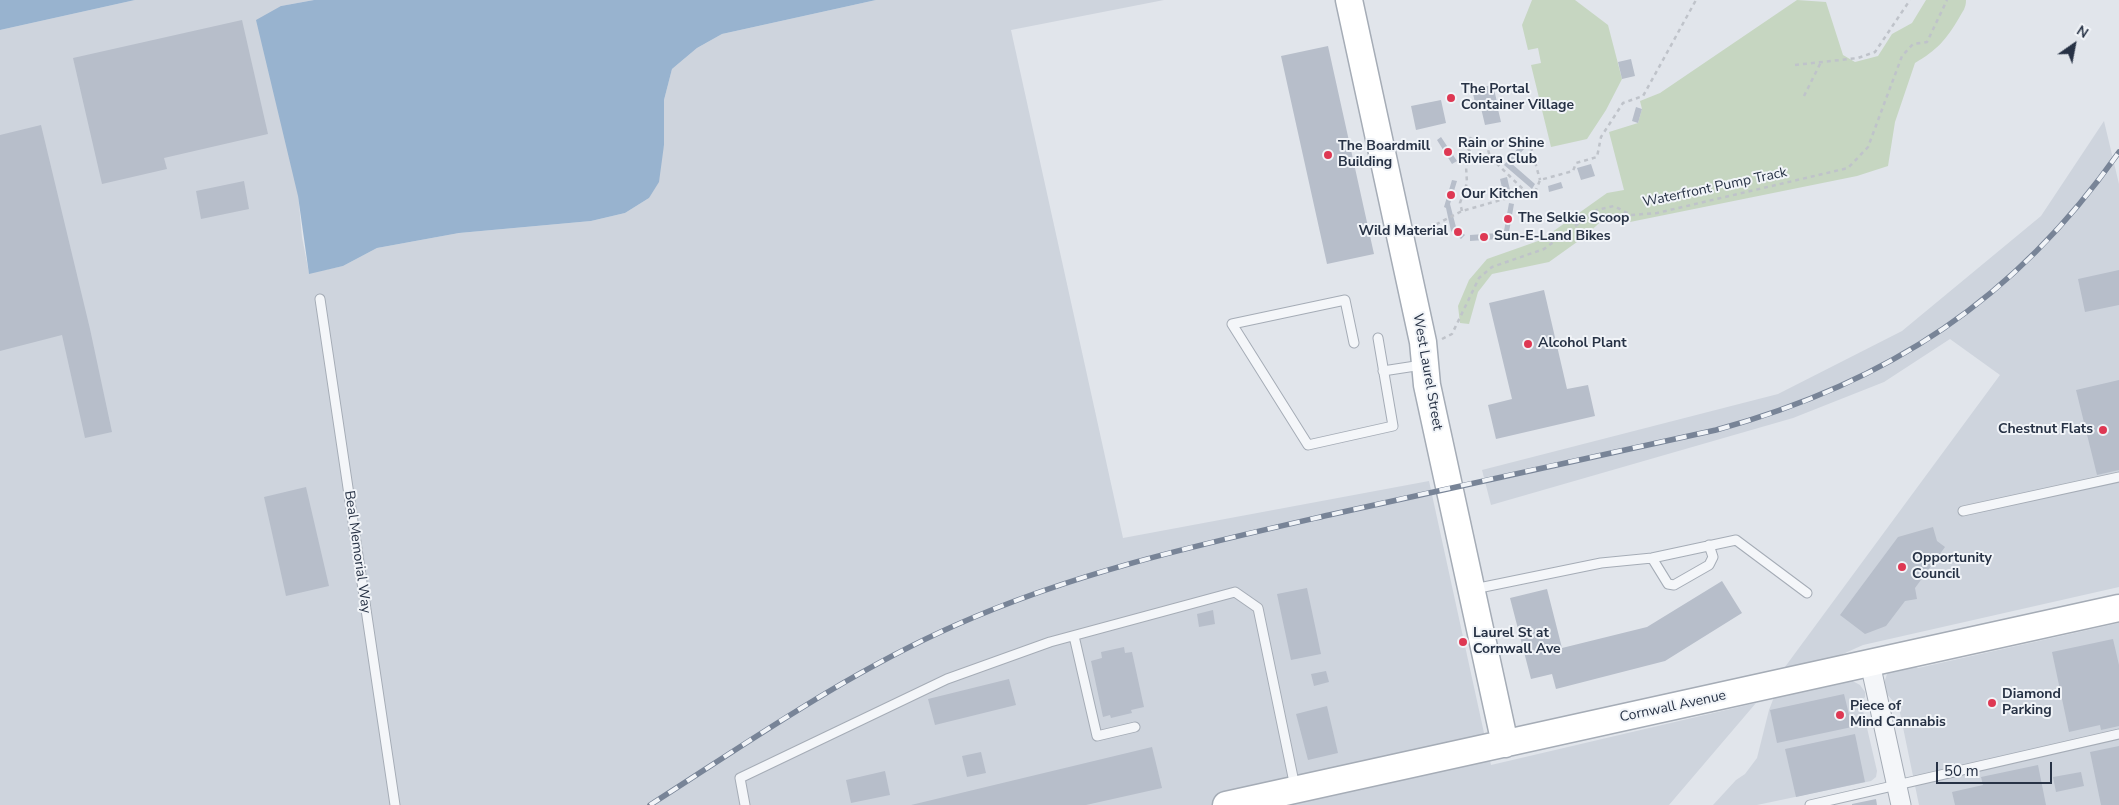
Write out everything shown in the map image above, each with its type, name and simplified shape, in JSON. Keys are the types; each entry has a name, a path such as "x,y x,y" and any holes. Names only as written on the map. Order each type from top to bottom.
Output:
{"street":[{"name":"West Laurel Street","path":"1349,0 1423,342 1432,410 1504,744"},
{"name":"Cornwall Avenue","path":"1226,805 2119,608"},
{"path":"1870,663 1901,805"}],"lane":[{"name":"Beal Memorial Way","path":"320,299 394,805"},
{"path":"1354,343 1345,300 1232,324 1308,445 1393,426 1378,338"},
{"path":"1383,371 1425,364"},
{"path":"1963,511 2119,477"},
{"path":"1471,590 1601,563 1652,558 1736,540 1808,592"},
{"path":"1652,558 1668,584 1674,585 1709,565 1713,557 1709,545"},
{"path":"746,805 740,778 947,679 1050,642 1235,592 1258,608 1296,790"},
{"path":"1074,636 1097,736 1135,727"},
{"path":"1810,805 2119,734"}],"path":[{"path":"1540,180 1573,171 1576,163 1597,157 1601,137 1623,103 1643,96 1696,0"},
{"path":"1795,65 1858,58 1876,52 1910,0"},
{"name":"Waterfront Pump Track","path":"1441,339 1452,334 1480,278 1492,267 1544,248 1597,210 1614,206 1631,215 1657,213 1848,168 1868,147 1902,56 1913,44 1927,42 1947,0"},
{"path":"1804,96 1822,61"},
{"path":"1462,211 1460,203 1467,183 1466,166 1473,158 1462,138 1466,136 1487,146 1490,157 1527,192"},
{"path":"1429,228 1462,211 1536,190 1540,180 1531,147"}],"shaded area":[{"path":"135,0 314,0 281,6 302,237 309,273 343,266 377,248 459,233 591,221 625,213 649,198 664,145 664,100 672,69 697,48 722,34 876,0 1164,0 1011,30 1123,538 1429,481 1491,765 1756,703 1669,805 0,805 0,30"},
{"path":"2104,121 2119,184 2119,587 1863,645 1827,661 1782,671 2000,375 1950,339 1884,382 1793,418 1491,505 1482,470 1778,394 1902,331 2041,216"},
{"path":"2119,623 2119,805 1919,805 1899,708 1886,693 1884,683 1887,674 1894,666 1908,663 1918,668"},
{"path":"1847,678 1860,685 1865,692 1865,697 1861,702 1877,771 1876,777 1871,781 1757,805 1713,805 1736,780 1745,774 1757,758 1774,697"}],"green space":[{"path":"1532,0 1575,0 1608,25 1622,79 1606,110 1587,139 1551,147 1531,65 1541,63 1538,48 1528,50 1522,25"},
{"path":"1797,0 1826,2 1843,55 1855,62 1878,56 1892,34 1912,23 1926,0 1966,0 1963,11 1945,38 1929,54 1915,63 1895,122 1888,166 1857,176 1630,222 1608,215 1584,237 1549,262 1492,274 1478,292 1469,324 1460,323 1458,306 1469,280 1487,259 1541,240 1607,193 1624,190 1609,132 1638,123 1642,109 1640,101 1660,93"}],"water":[{"path":"0,0 135,0 0,30"},
{"path":"314,0 876,0 722,34 697,48 672,69 664,100 664,145 659,182 649,198 625,213 591,221 459,233 377,248 343,266 309,274 298,196 256,20 281,6"}],"building":[{"path":"242,20 268,134 164,158 167,169 102,184 73,58"},
{"name":"The Boardmill Building","path":"1328,46 1374,254 1327,264 1281,56"},
{"path":"1631,59 1635,76 1622,79 1618,62"},
{"path":"1493,85 1497,102 1476,107 1472,89"},
{"path":"1441,100 1446,123 1416,130 1411,106"},
{"path":"1497,105 1501,122 1485,125 1481,108"},
{"path":"1636,107 1642,109 1638,123 1632,121"},
{"path":"41,125 90,329 112,432 85,438 62,335 0,351 0,135"},
{"path":"1441,137 1457,161 1452,164 1437,140"},
{"path":"1522,143 1526,147 1511,163 1535,184 1532,189 1504,165"},
{"path":"1591,164 1595,176 1581,180 1577,168"},
{"path":"1507,177 1510,190 1503,192 1500,179"},
{"path":"1452,180 1457,181 1450,204 1456,227 1465,235 1461,239 1451,231 1446,208 1444,207"},
{"path":"244,181 249,209 201,219 196,191"},
{"path":"1561,182 1563,188 1549,192 1548,186"},
{"path":"1509,203 1514,204 1509,232 1504,231"},
{"path":"1498,233 1499,239 1470,241 1470,235"},
{"path":"2119,270 2119,305 2085,312 2078,279"},
{"name":"Alcohol Plant","path":"1544,290 1567,389 1588,385 1595,416 1496,439 1488,405 1512,399 1489,303"},
{"name":"Chestnut Flats","path":"2119,380 2119,470 2097,475 2076,390"},
{"path":"306,487 329,586 286,596 264,497"},
{"name":"Opportunity Council","path":"1933,527 1937,541 1945,547 1915,588 1917,599 1905,601 1886,626 1865,634 1840,615 1898,537"},
{"path":"1722,581 1742,613 1665,661 1556,689 1552,674 1531,679 1510,598 1547,589 1562,648 1647,627"},
{"path":"1307,588 1321,654 1291,660 1277,594"},
{"path":"1213,610 1215,624 1199,627 1197,614"},
{"path":"2113,639 2119,665 2119,726 2101,730 2100,725 2069,732 2052,652"},
{"path":"1124,647 1125,653 1132,652 1144,707 1131,710 1132,713 1111,718 1110,715 1103,717 1091,661 1102,658 1101,652"},
{"path":"1326,671 1329,682 1314,686 1311,674"},
{"path":"1009,679 1016,705 935,725 928,699"},
{"path":"1844,694 1852,727 1777,743 1770,710"},
{"path":"1327,706 1338,753 1308,760 1296,714"},
{"path":"1855,734 1865,782 1796,797 1785,749"},
{"path":"2119,746 2119,805 2101,805 2090,752"},
{"path":"1152,747 1162,788 1086,805 911,805"},
{"path":"981,752 986,773 967,777 962,756"},
{"path":"2038,765 2046,805 1955,805 1952,792 1983,785 1981,777"},
{"path":"885,771 890,795 851,803 846,780"},
{"path":"2081,772 2084,786 2056,792 2053,777"},
{"path":"1876,799 1877,805 1852,805 1852,804"}],"railway":[{"path":"650,805 800,709 876,664 956,625 1001,606 1140,561 1234,537 1716,430 1778,411 1837,387 1892,360 1943,328 1992,292 2037,251 2079,204 2119,152"}],"place":[{"name":"The Portal Container Village","path":"1451,98"},
{"name":"Rain or Shine Riviera Club","path":"1448,152"},
{"name":"The Boardmill Building","path":"1328,155"},
{"name":"Our Kitchen","path":"1451,195"},
{"name":"The Selkie Scoop","path":"1508,219"},
{"name":"Wild Material","path":"1458,232"},
{"name":"Sun-E-Land Bikes","path":"1484,237"},
{"name":"Alcohol Plant","path":"1528,344"},
{"name":"Chestnut Flats","path":"2103,430"},
{"name":"Opportunity Council","path":"1902,567"},
{"name":"Laurel St at Cornwall Ave","path":"1463,642"},
{"name":"Diamond Parking","path":"1992,703"},
{"name":"Piece of Mind Cannabis","path":"1840,715"}]}
